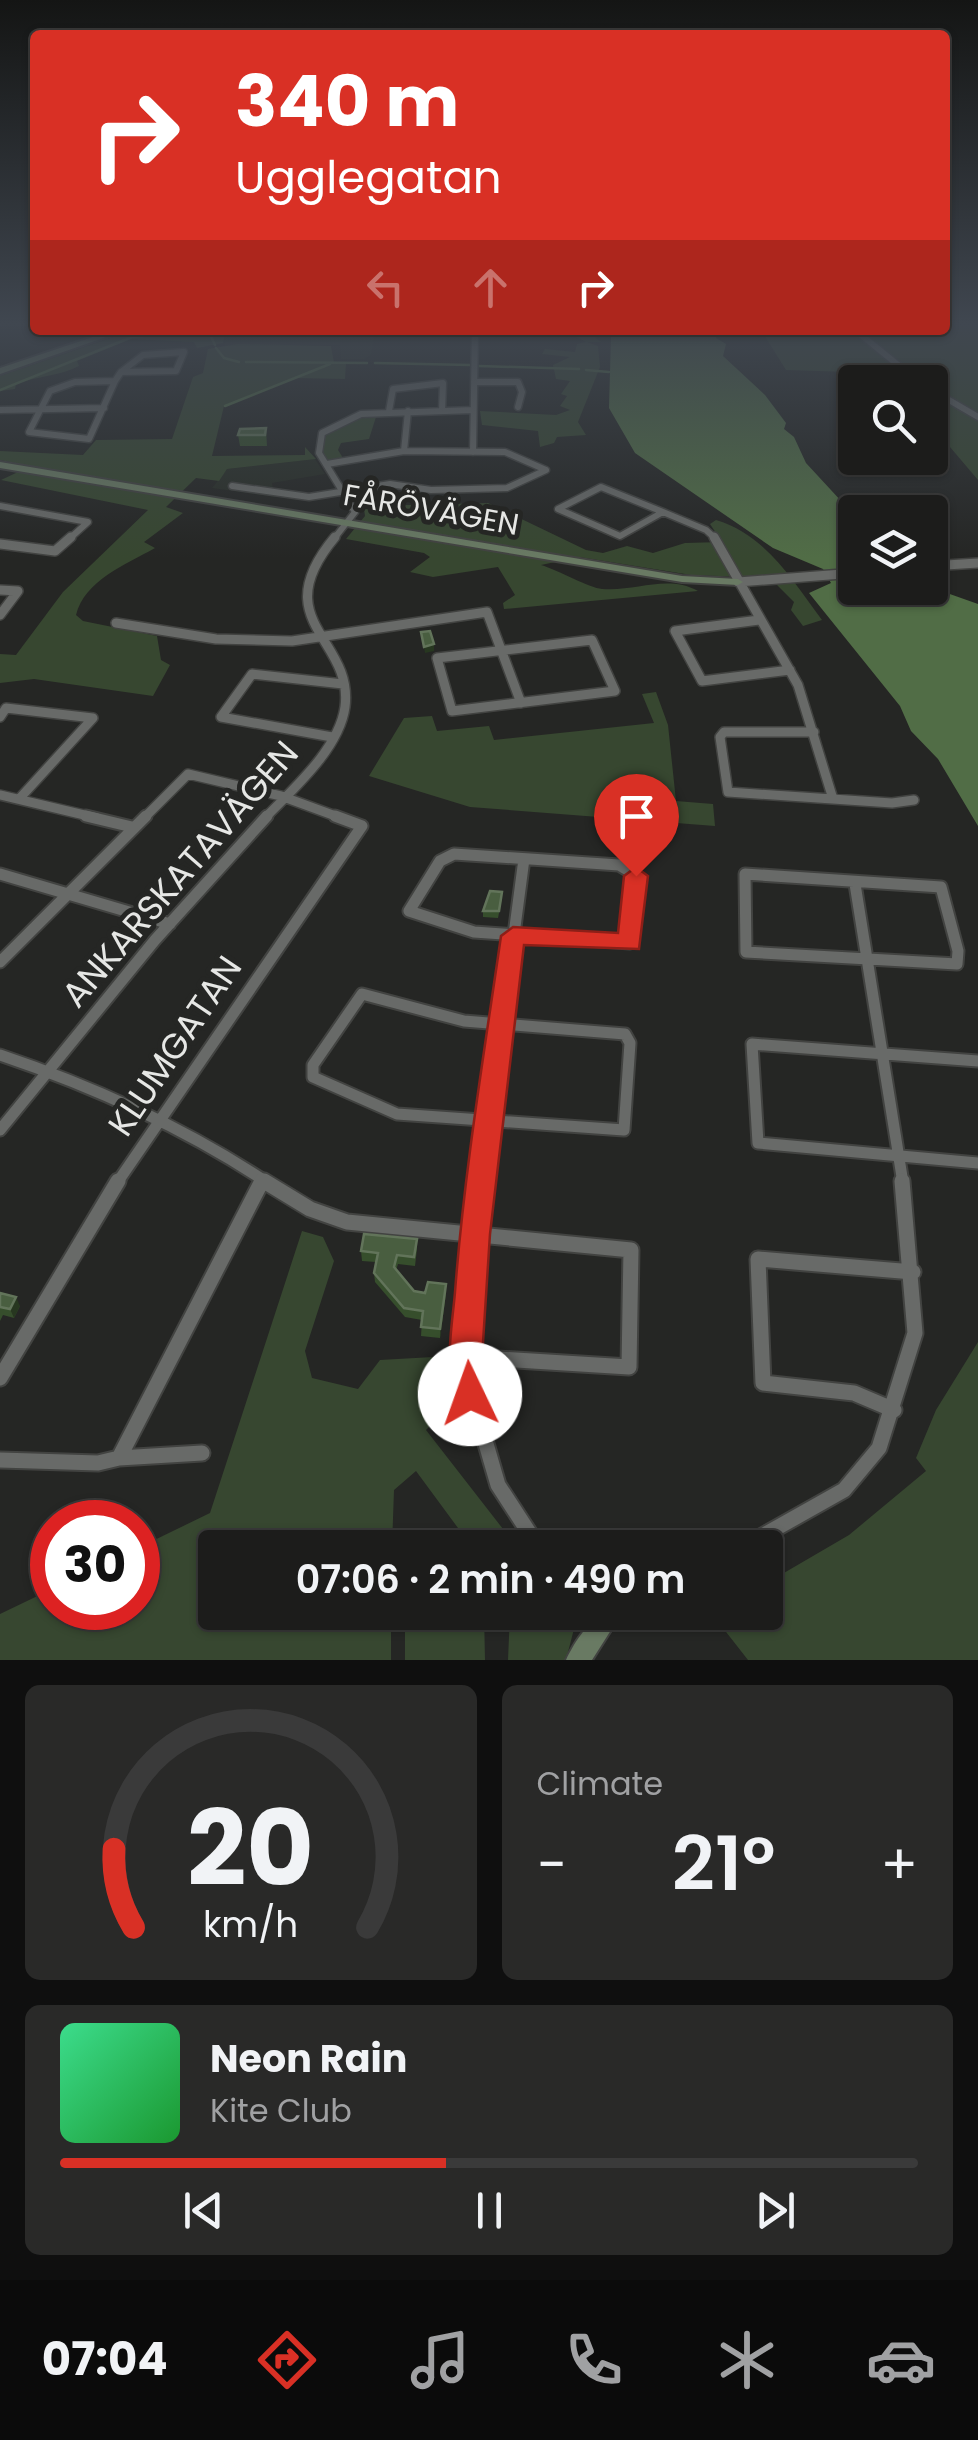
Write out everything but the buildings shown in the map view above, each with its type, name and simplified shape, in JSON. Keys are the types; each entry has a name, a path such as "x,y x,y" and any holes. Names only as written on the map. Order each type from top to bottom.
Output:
{"street":[{"path":"44,402 28,432 89,439 106,402"},
{"path":"389,411 391,402"},
{"path":"442,402 442,410"},
{"path":"473,402 473,452"},
{"path":"954,402 978,417"},
{"path":"0,410 104,408"},
{"path":"404,452 408,410"},
{"path":"343,684 318,639 306,606 308,582 315,565 355,512 326,464 318,441 331,426 361,414 473,410"},
{"path":"232,486 309,497 390,484 430,490 508,488 546,470 505,452 404,452 326,464"},
{"name":"FÅRÖVÄGEN","path":"0,465 682,579 738,582 838,574"},
{"path":"663,512 620,536 558,509 601,487 663,512 706,530 720,542 738,582 790,670 814,732 833,799"},
{"path":"0,506 88,522 56,551 0,544"},
{"path":"948,565 978,563"},
{"path":"0,590 18,591 0,615"},
{"path":"116,623 225,642 318,639 487,612 521,702"},
{"path":"759,620 675,631 702,681 790,670"},
{"path":"592,640 616,691 521,702 452,711 437,658 592,640"},
{"path":"332,738 222,717 244,680 252,674 343,684"},
{"name":"ANKARSKATAVÄGEN","path":"0,1130 170,924 332,738 342,720 343,684"},
{"path":"0,717 6,708 93,718 20,798"},
{"path":"814,732 724,732 720,737 728,792 892,804 914,800"},
{"path":"1,959 188,774 282,796"},
{"path":"0,795 132,828"},
{"name":"KLUMGATAN","path":"0,1378 157,1118 362,826 282,796"},
{"path":"454,854 619,865 636,876 630,943 513,936 474,932 409,912 440,861 454,854"},
{"path":"524,858 474,1234 466,1358 472,1408 498,1486 527,1530"},
{"path":"0,874 170,924"},
{"path":"745,874 942,887 958,951 957,964 950,968 868,961 746,952 745,874"},
{"path":"773,1530 844,1490 879,1448 894,1410 914,1333 913,1272 898,1156 855,884"},
{"path":"362,994 426,1013 502,1022 625,1034 630,1043 628,1123 624,1130 491,1124 397,1114 313,1077 313,1065 362,994"},
{"path":"978,1061 752,1044 758,1143 978,1163"},
{"path":"0,1055 48,1070 157,1118 311,1214 347,1222 630,1250 629,1367 466,1358"},
{"path":"119,1458 139,1428 262,1180"},
{"path":"894,1410 854,1393 763,1383 758,1259 913,1272"},
{"path":"0,1460 98,1463 202,1453"},
{"path":"578,1660 592,1630"}],"shaded area":[{"path":"184,402 233,402 224,406 212,456 305,455 305,447 316,459 227,469 219,481 196,478 166,507 183,513 144,542 155,548 108,575 88,592 76,615 83,621 157,636 161,660 170,665 153,696 34,679 0,683 0,654 16,655 63,592 148,510 1,480 18,472 15,463 0,460 0,451 83,455 96,440 172,439"},
{"path":"562,402 586,402 578,422 586,435 557,437 554,443 540,447 538,431 482,425 480,411 556,415 570,410 560,406"},
{"path":"609,402 771,402 806,463 838,498 838,605 948,605 948,593 978,604 978,826 938,759 911,731 900,706 809,593 831,583 823,569 773,548 635,453"},
{"path":"948,402 978,402 978,480 950,447"},
{"path":"399,414 376,417 369,439 341,443 338,450 343,458 327,461 321,450 324,434 360,416"},
{"path":"315,459 325,474 272,483 275,497 212,488 227,469"},
{"path":"488,503 586,550 603,553 627,546 653,553 685,543 722,542 710,524 716,520 734,527 764,548 822,620 803,626 791,610 794,602 770,578 691,575 579,557 541,565 602,589 675,584 698,591 504,609 503,603 515,595 498,567 433,577 410,572 430,557 424,553 346,539 365,516 364,509 371,506"},
{"path":"656,692 668,725 676,801 713,804 715,826 470,807 369,776 404,718 432,716 437,731 489,726 494,740 654,723 642,694"},
{"path":"302,1231 323,1237 334,1261 305,1351 312,1378 358,1389 380,1360 433,1357 449,1363 446,1410 426,1430 504,1530 459,1530 416,1471 394,1490 393,1530 198,1530 198,1630 391,1630 391,1660 0,1660 0,1614 30,1600 30,1630 160,1630 160,1537 210,1513"},
{"path":"978,1342 978,1660 748,1660 725,1630 783,1630 783,1574 849,1535 926,1471 916,1458 936,1410"},
{"path":"405,1630 484,1630 485,1660 405,1660"},
{"path":"509,1630 574,1630 566,1660 508,1660"}],"waterway":[{"path":"225,406 234,402"}],"route":[{"path":"470,1394 466,1358 474,1234 486,1168 513,936 630,943 636,876"}]}
